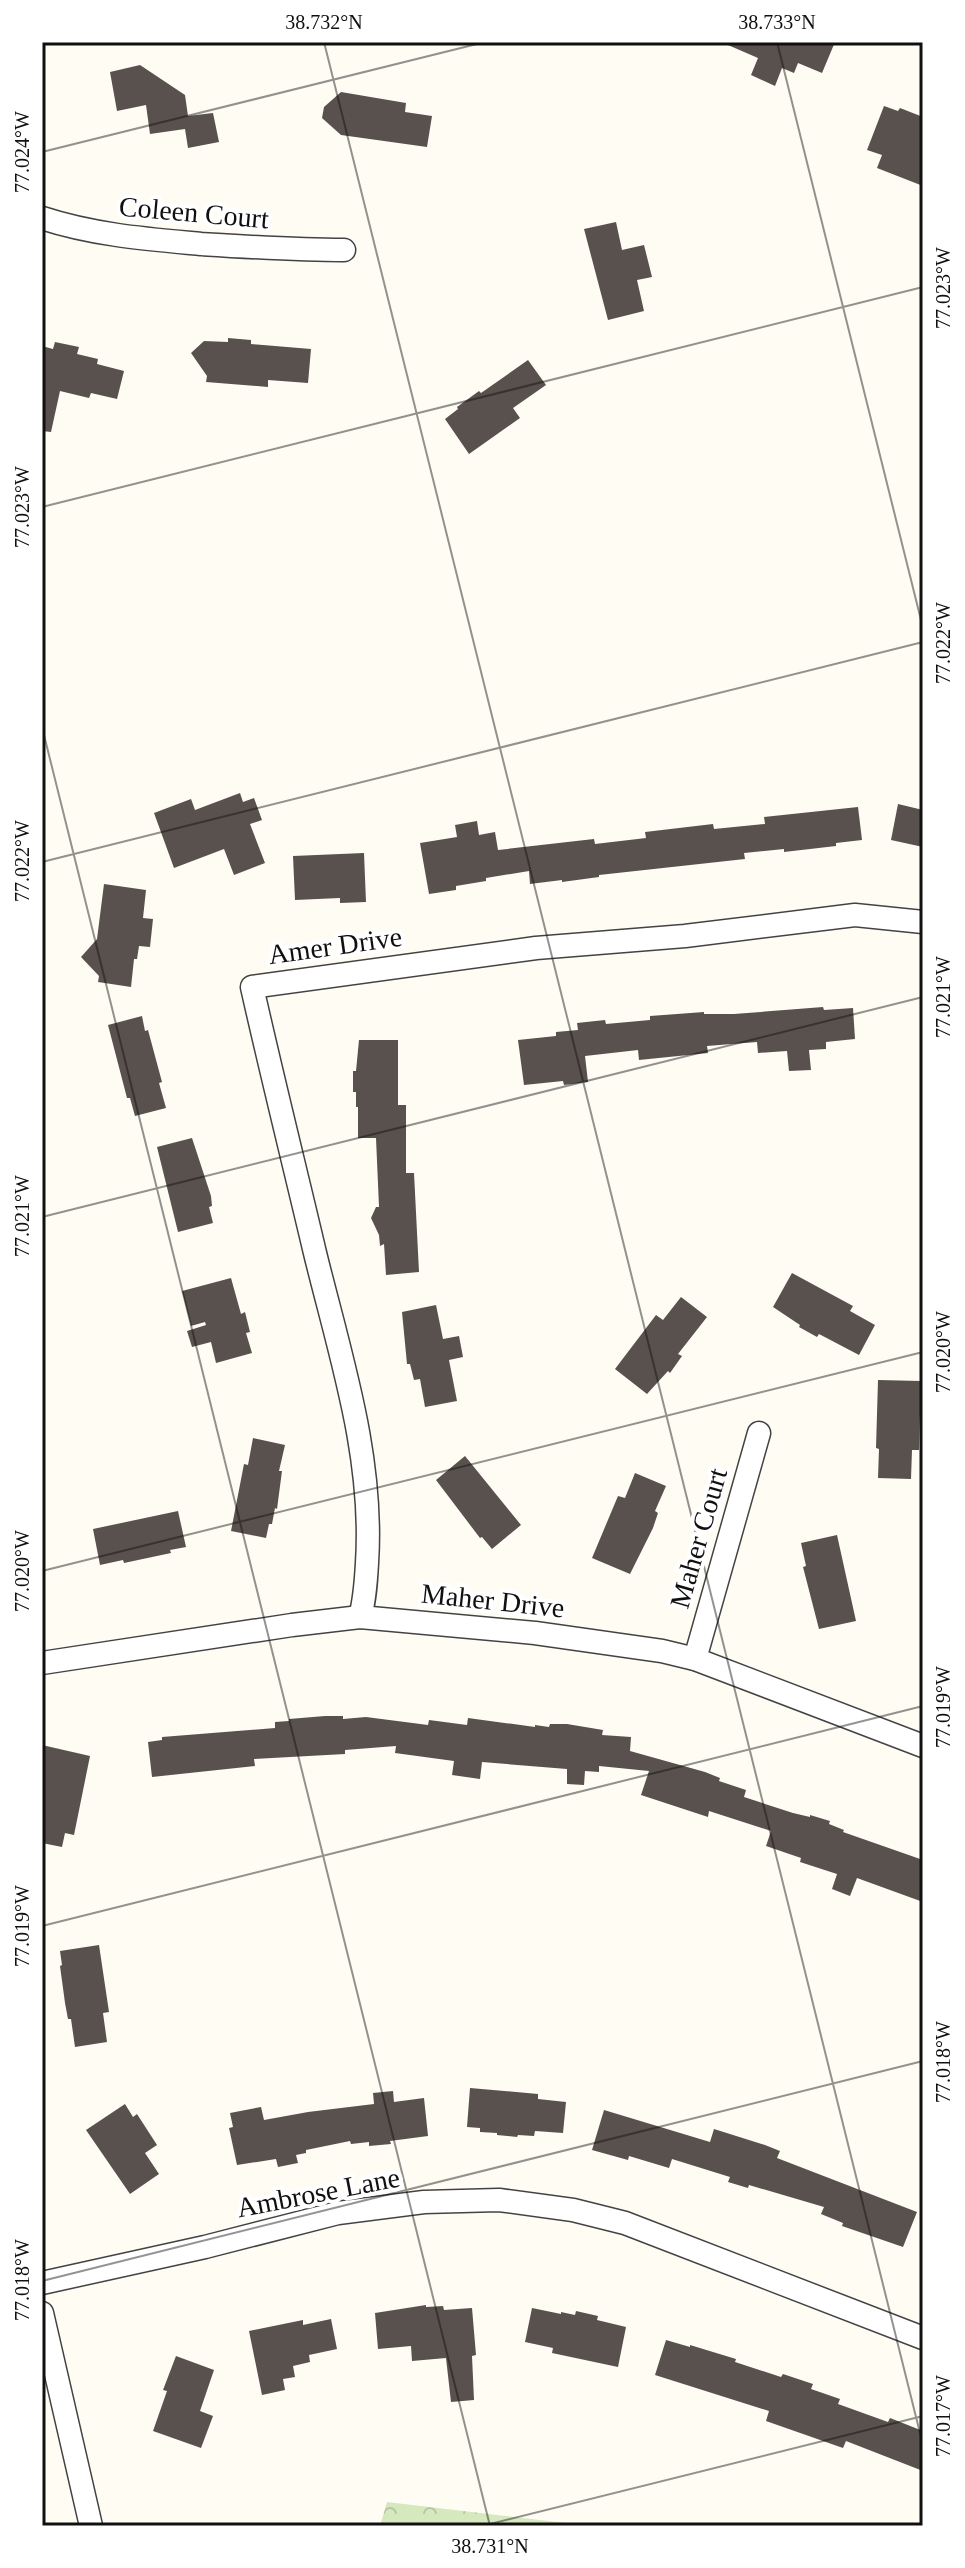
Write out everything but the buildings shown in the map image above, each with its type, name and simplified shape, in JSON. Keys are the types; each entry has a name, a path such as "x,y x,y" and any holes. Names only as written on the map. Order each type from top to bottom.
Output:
{"street":[{"name":"Coleen Court","path":"42,218 68,227 119,237 294,250 344,250"},
{"name":"Amer Drive","path":"360,1617 369,1535 362,1453 352,1391 252,987 536,948 685,936 855,915 923,922"},
{"name":"Maher Court","path":"695,1659 759,1433"},
{"name":"Maher Drive","path":"42,1663 360,1617 535,1633 662,1651 695,1659 923,1746"},
{"name":"Ambrose Lane","path":"42,2283 205,2247 338,2213 424,2202 499,2200 573,2210 625,2223 923,2338"},
{"path":"42,2313 91,2526"}],"green space":[{"path":"387,2502 591,2526 380,2526"}]}
